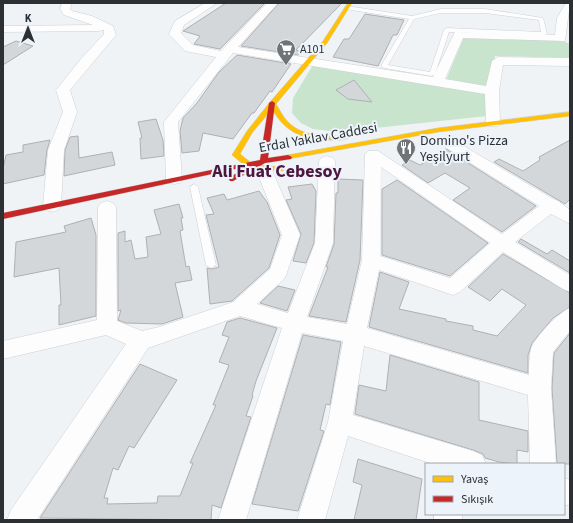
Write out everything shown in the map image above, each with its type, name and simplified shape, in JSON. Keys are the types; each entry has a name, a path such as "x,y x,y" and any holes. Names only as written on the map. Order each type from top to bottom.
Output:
{"main road":[{"path":"222,169 236,155 242,141 272,103 325,42 348,6"},
{"path":"272,103 286,123 299,132 378,150"},
{"path":"236,155 266,167 272,103"},
{"name":"Erdal Yaklav Caddesi","path":"3,216 222,169 266,167 378,150 493,124 570,114"},
{"name":"Erdal Yaklav Caddesi","path":"266,167 229,180 266,167"}],"street":[{"path":"67,3 65,9 68,12 88,18 109,28"},
{"path":"212,3 179,23 175,34 189,48 309,62 492,91"},
{"path":"174,179 171,122 237,40 273,3"},
{"path":"437,82 459,34 566,40 566,20 570,5"},
{"path":"3,29 109,28"},
{"path":"52,206 56,150 70,112 63,90 84,63 110,35 109,28"},
{"path":"3,40 28,29"},
{"path":"493,124 492,91 498,61 570,62"},
{"path":"450,142 564,212"},
{"path":"378,150 502,243 570,284"},
{"path":"310,520 340,422 355,334 372,260 378,150"},
{"path":"232,520 294,323 324,243 327,161"},
{"path":"3,350 107,326 141,340 159,336 240,308 278,273 291,235 266,167"},
{"path":"107,207 107,326"},
{"path":"372,260 453,287 502,243 564,212"},
{"path":"240,308 294,323 355,334 540,388"},
{"path":"543,463 540,388 542,349 570,316"},
{"path":"21,520 141,340"},
{"path":"340,422 458,462"}],"lane":[{"path":"348,6 412,18 441,11 485,11 541,19 544,34 447,30 432,74 384,66 412,18"},
{"path":"195,187 211,265"}],"green space":[{"path":"464,37 563,41 570,44 570,58 495,56 489,87 446,80"},
{"path":"313,65 485,94 487,116 338,132 313,129 301,123 292,113 293,98"}],"building":[{"path":"226,3 265,3 220,49 194,44 200,36 183,31"},
{"path":"279,3 342,3 296,50 302,52 299,55 241,46"},
{"path":"365,14 404,20 397,35 393,35 378,66 333,57 344,39 349,39"},
{"path":"16,41 33,46 3,65 3,47"},
{"path":"237,55 291,64 272,92 270,91 233,139 203,133 199,151 182,153 180,131 183,118 197,103 219,72"},
{"path":"354,80 372,102 348,99 336,90"},
{"path":"156,119 163,140 164,156 141,159 140,138 142,138 138,122"},
{"path":"78,136 79,158 112,152 115,165 64,176 65,150 70,137"},
{"path":"50,140 47,150 44,175 3,184 3,169 6,155 23,152 23,145"},
{"path":"570,140 570,199 565,204 494,162 499,159 523,171 540,160 539,157"},
{"path":"446,149 536,206 502,232 453,200 470,188 445,173 428,183 402,165 410,160 420,165"},
{"path":"338,179 363,180 360,260 346,322 309,316 328,267 326,267 334,244"},
{"path":"397,180 488,243 450,276 382,255 382,189"},
{"path":"312,184 316,191 314,243 306,263 293,261 301,234 286,200 292,199 288,187"},
{"path":"259,191 267,202 280,235 269,268 232,301 210,304 207,268 212,269 219,267 206,215 214,214 207,198 224,194 227,200"},
{"path":"179,204 183,218 181,218 183,230 180,231 186,267 189,266 192,280 175,283 183,317 162,324 126,323 118,320 121,310 118,311 118,233 125,231 125,242 131,240 135,259 148,257 146,237 161,234 154,210"},
{"path":"91,218 96,235 96,316 59,325 59,305 61,305 59,268 14,277 16,242 66,232 64,226"},
{"path":"521,239 547,254 552,250 570,261 570,273 518,242"},
{"path":"503,254 570,293 570,307 553,318 532,343 528,355 528,373 369,327 380,272 409,282 399,309 473,326 473,330 497,336 526,305 502,289 490,301 468,287"},
{"path":"278,286 295,290 287,311 260,303"},
{"path":"240,318 277,328 256,381 253,396 246,416 251,417 221,508 212,505 211,520 40,518 140,364 177,380 134,448 129,446 118,470 113,468 104,498 108,498 107,504 157,503 158,496 180,496 193,463 190,463 216,405 213,405 229,365 219,362 229,337 222,335 227,322"},
{"path":"570,333 570,464 557,463 552,388 554,353"},
{"path":"303,335 341,342 330,405 326,404 320,430 324,431 298,511 252,504"},
{"path":"390,355 479,382 479,420 528,431 528,452 517,450 517,463 499,462 485,458 483,454 473,450 355,414 359,385 386,391"},
{"path":"358,459 422,479 416,520 354,520 362,485 353,482"}],"traffic: slow":[{"path":"282,169 252,167 236,155 249,132 325,42 350,3"},
{"path":"272,103 284,122 299,133 314,137 344,138"},
{"path":"288,157 438,130 570,114"}],"traffic: jam":[{"path":"233,179 264,161 272,103"},
{"path":"3,216 222,169 288,157"}],"place":[{"name":"A101","path":"286,66"},
{"name":"Domino's Pizza Yeşilyurt","path":"406,165"}],"district":[{"name":"Ali Fuat Cebesoy","path":"277,171"}]}
